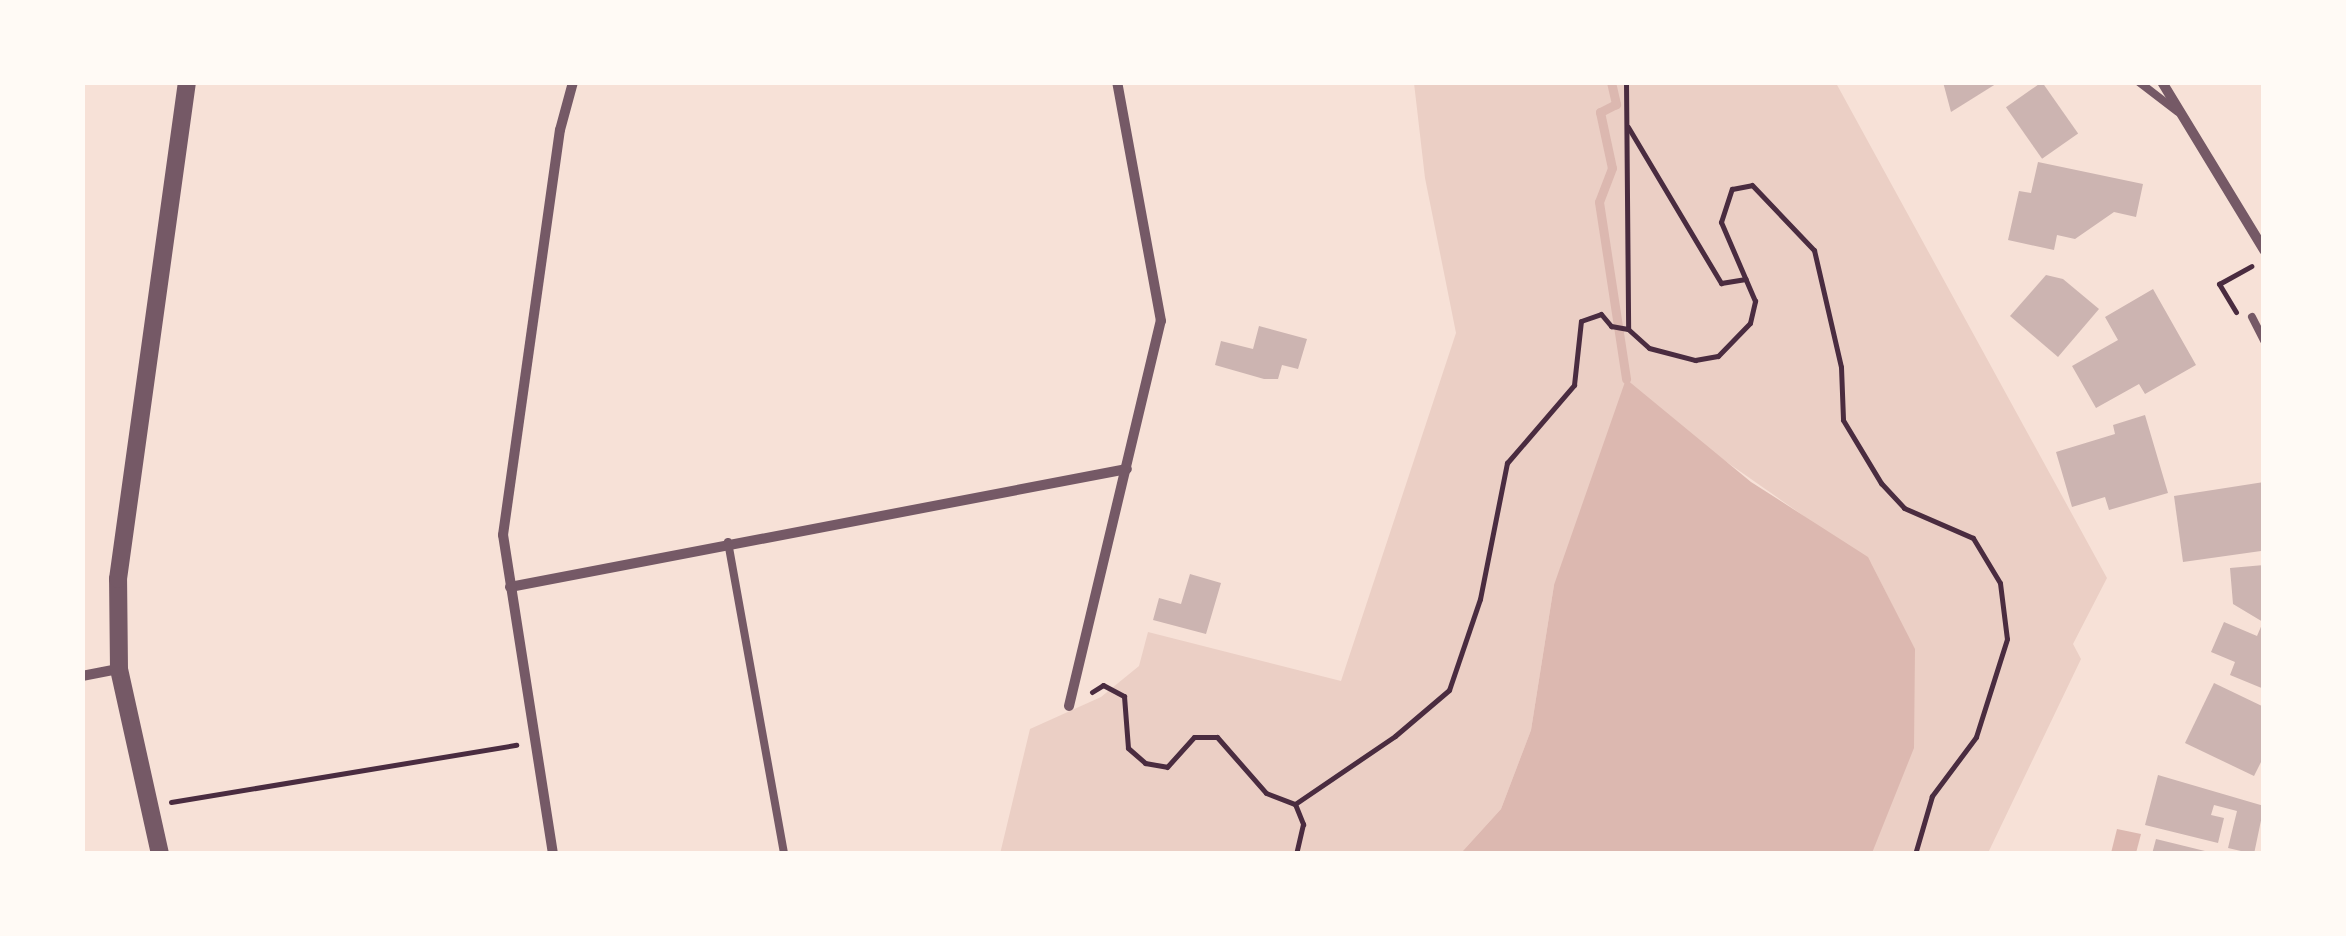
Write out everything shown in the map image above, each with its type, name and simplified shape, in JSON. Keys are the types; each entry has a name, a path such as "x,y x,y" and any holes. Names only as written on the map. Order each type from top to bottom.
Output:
{"street":[{"path":"160,854 120,669 120,560 187,82"},
{"path":"553,854 503,535 560,130 572,82"},
{"path":"1069,706 1160,321 1117,82"},
{"path":"2162,82 2264,250"},
{"path":"510,587 728,542 1126,469"},
{"path":"82,676 120,669"}],"lane":[{"path":"2139,82 2178,112"},
{"path":"2252,317 2264,342"},
{"path":"728,542 784,854"}],"path":[{"path":"1626,82 1626,330"},
{"path":"1628,126 1720,283 1746,278"},
{"path":"1295,804 1395,736 1449,690 1480,600 1506,462 1574,385 1581,322 1600,314 1611,326 1626,330 1648,348 1696,360 1718,356 1750,323 1755,300 1721,222 1732,189 1752,186 1814,250 1841,367 1843,420 1904,508 1972,538 2000,583 2006,639 1976,737 1932,796 1916,854"},
{"path":"2242,322 2220,284 2249,267"},
{"path":"1069,706 1103,686 1124,696 1128,748 1145,763 1167,767 1194,737 1217,736 1266,793 1295,804 1303,824 1296,854"},
{"path":"148,806 536,742"}],"shaded area":[{"path":"1414,83 1836,83 2107,578 2073,644 2081,659 1988,853 1852,853 1914,689 1914,649 1871,563 1698,442 1554,585 1531,730 1501,809 1461,853 1000,854 1030,729 1101,697 1139,666 1148,632 1341,681 1456,333 1425,178"},
{"path":"1626,379 1751,482 1868,557 1915,649 1914,748 1872,853 1461,853 1501,809 1531,730 1554,585"},
{"path":"2117,829 2141,834 2136,853 2111,853"}],"building":[{"path":"1943,82 1999,82 1951,112"},
{"path":"2042,82 2078,134 2042,159 2006,107"},
{"path":"2038,162 2143,184 2136,217 2114,212 2075,239 2057,235 2054,250 2008,240 2019,191 2031,193"},
{"path":"2046,275 2063,279 2099,309 2058,357 2010,316"},
{"path":"2153,289 2196,365 2145,394 2139,384 2096,408 2072,366 2118,340 2105,317"},
{"path":"1259,326 1307,339 1298,369 1282,365 1278,379 1264,379 1215,365 1221,341 1253,349"},
{"path":"2145,415 2168,493 2109,510 2105,497 2072,507 2056,452 2115,434 2113,425"},
{"path":"2264,482 2261,551 2183,562 2174,496"},
{"path":"2264,565 2264,689 2230,675 2235,662 2211,652 2224,622 2257,636 2263,622 2233,604 2230,568"},
{"path":"1190,574 1221,583 1206,634 1153,620 1159,598 1181,604"},
{"path":"2214,683 2264,707 2264,756 2254,776 2185,743"},
{"path":"2158,775 2264,806 2254,854 2228,848 2237,811 2214,805 2211,815 2224,818 2218,843 2145,825"},
{"path":"2156,839 2209,852 2209,854 2152,854"}],"waterway":[{"path":"1611,82 1616,104 1600,112 1612,168 1599,202 1626,379"}]}
